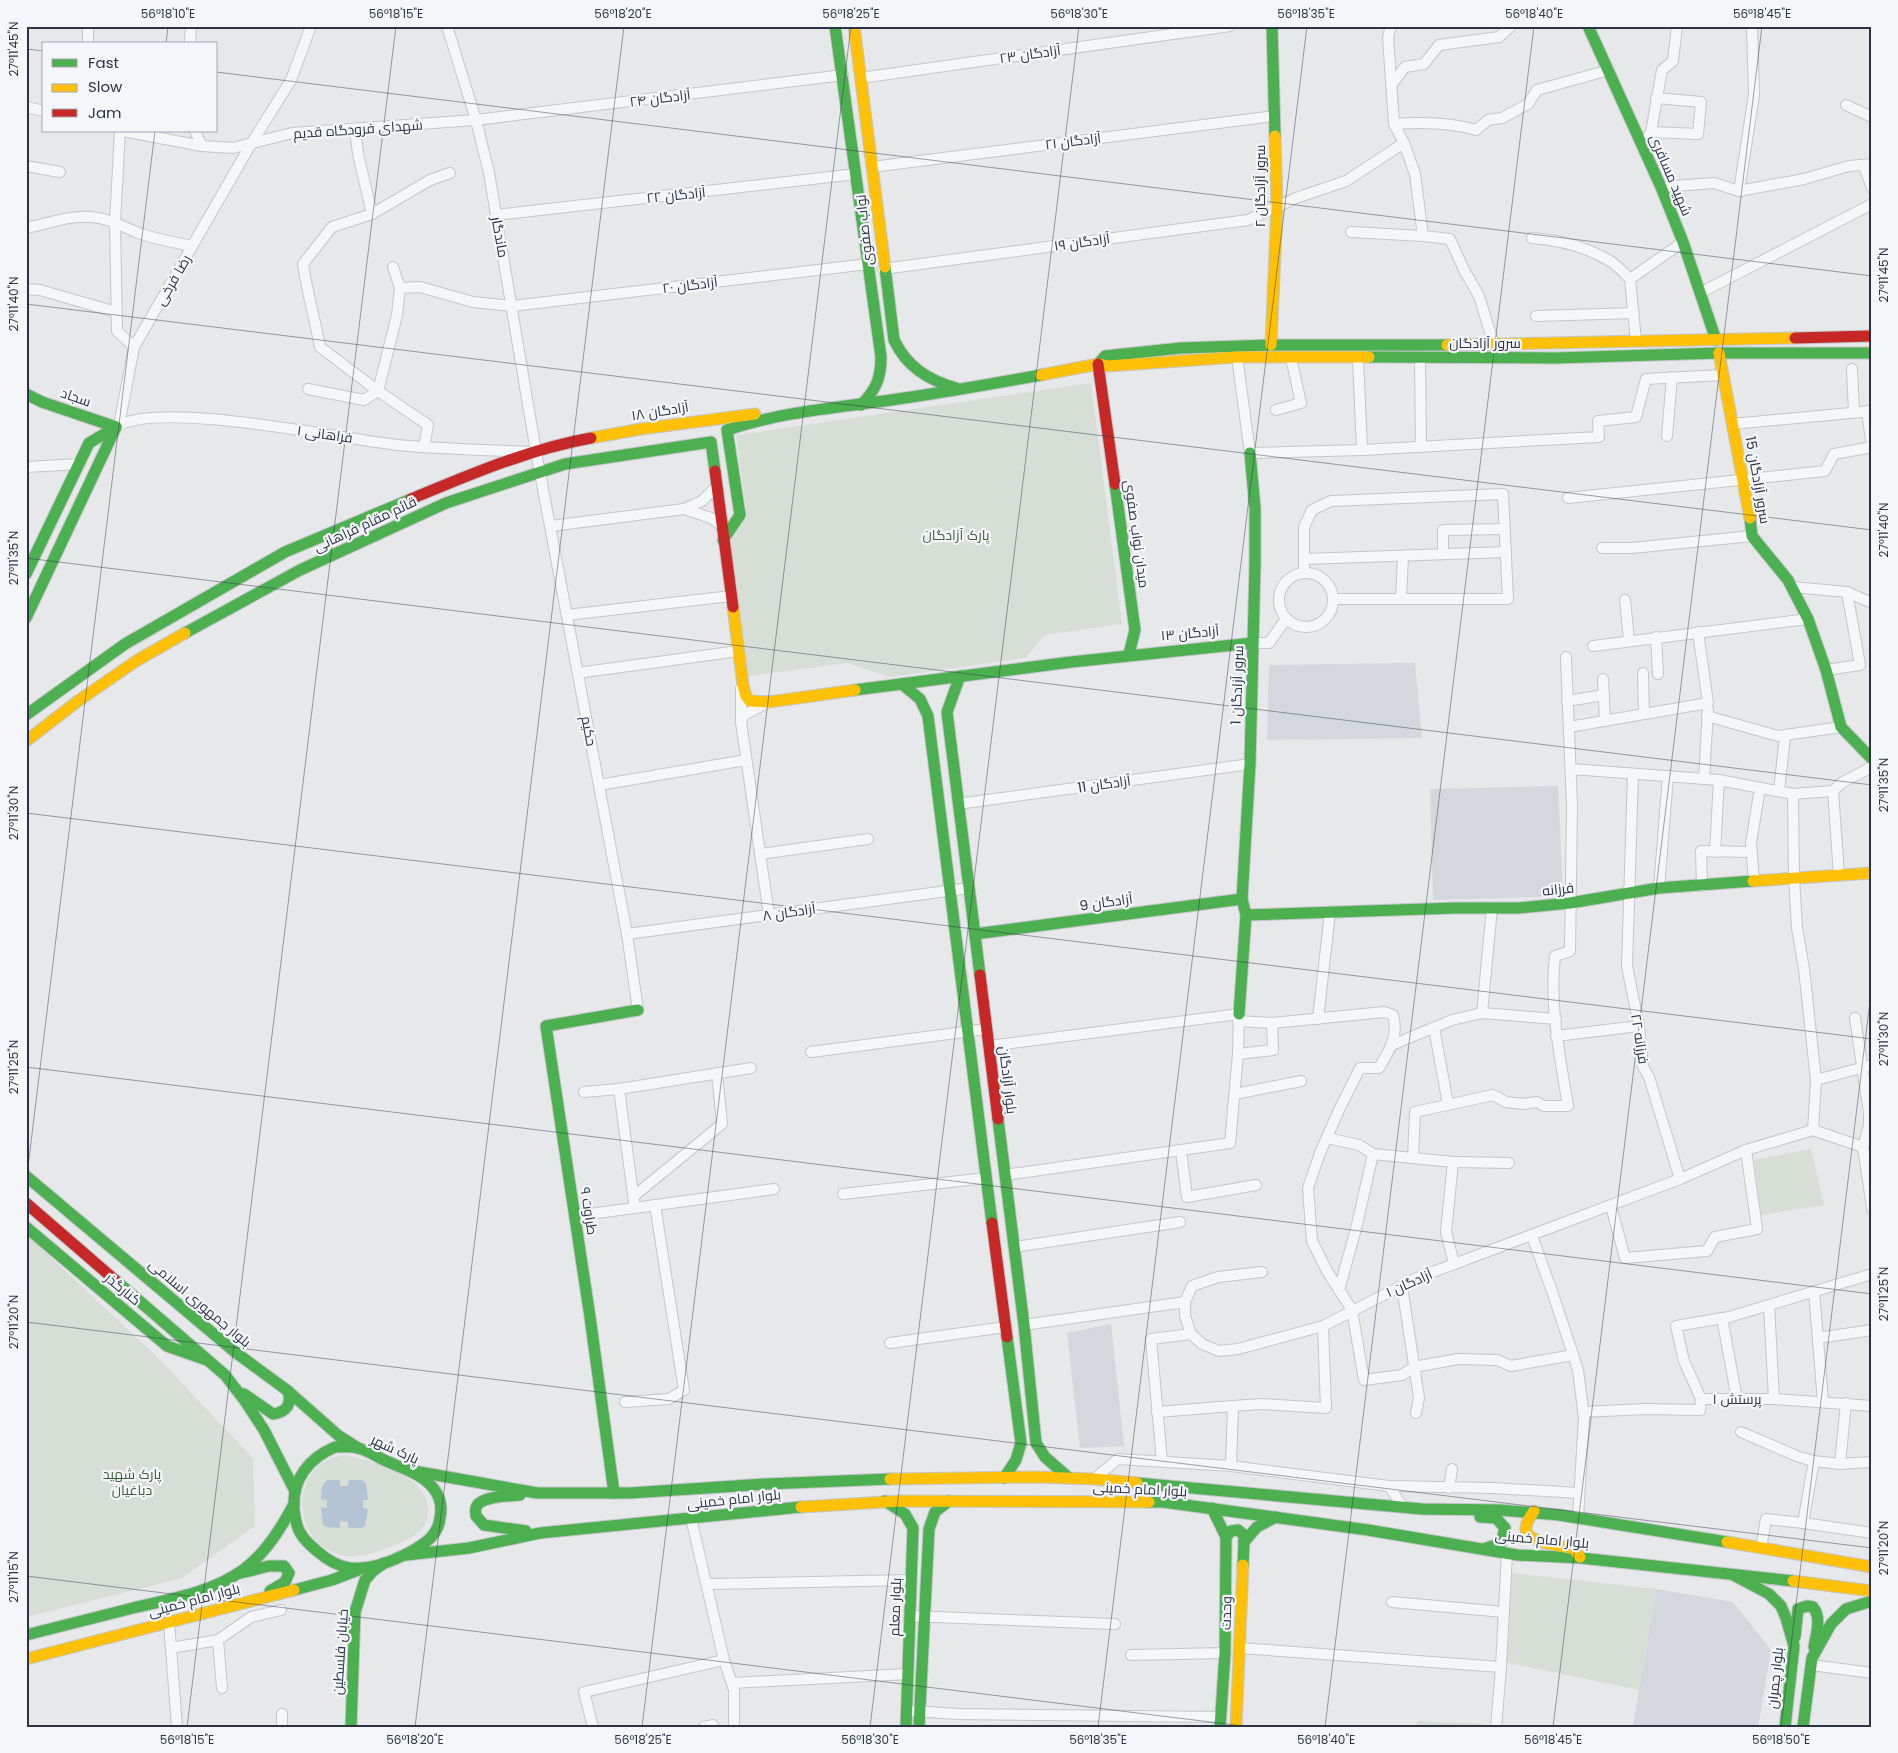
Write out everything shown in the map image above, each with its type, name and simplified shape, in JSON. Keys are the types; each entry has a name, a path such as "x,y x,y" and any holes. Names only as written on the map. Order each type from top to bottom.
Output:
{"main road":[{"name":"نواب صفوی","path":"835,26 880,355 881,375 878,387 861,405"},
{"name":"نواب صفوی","path":"854,26 883,269 896,347 905,360 924,376 939,384 964,390"},
{"name":"سرور آزادگان ۲","path":"1271,345 1277,206 1272,26"},
{"name":"شهید مسافری","path":"1588,26 1661,187 1716,340"},
{"name":"سرور آزادگان","path":"1101,360 1181,348 1271,345 1494,344 1872,336"},
{"path":"1494,344 1495,358"},
{"path":"880,355 883,359 892,359 896,356 896,347"},
{"name":"سرور آزادگان","path":"1101,360 1108,366 1236,357 1495,358 1719,353 1872,353"},
{"name":"سرور آزادگان 15","path":"1719,353 1752,536 1792,586 1808,619 1826,670 1841,727 1872,759"},
{"path":"723,540 740,516 727,430 790,412 861,405 964,390 1101,360"},
{"name":"میدان نواب صفوی","path":"1101,360 1135,630 1130,654"},
{"name":"سجاد","path":"26,394 42,402 117,426"},
{"name":"آزادگان ۱۸","path":"536,452 584,439 641,429 742,415 790,412"},
{"path":"26,574 32,551 80,464 89,443 117,426"},
{"path":"26,618 117,426"},
{"name":"قائم مقام فراهانی","path":"26,741 78,701 136,661 260,591 356,543 446,503 565,464 711,442 716,488"},
{"name":"قائم مقام فراهانی","path":"26,715 125,644 285,552 470,474 536,452"},
{"name":"سرور آزادگان 1","path":"1239,1017 1246,915 1242,899 1250,764 1253,643 1255,508 1250,453"},
{"path":"716,488 741,674 745,696 749,701 756,703 770,702 1130,654"},
{"name":"آزادگان ۱۳","path":"1130,654 1253,643"},
{"name":"بلوار آزادگان","path":"960,676 947,712 1024,1325 1036,1443 1045,1457 1069,1478"},
{"path":"902,684 920,698 928,716 951,890 967,1032 1021,1443 1016,1460 1004,1478"},
{"path":"928,716 936,707 942,708 947,712"},
{"name":"فرزانه","path":"1246,915 1519,908 1570,903 1659,888 1872,873"},
{"name":"آزادگان 9","path":"975,934 1242,899"},
{"name":"طراوت ۹","path":"614,1492 546,1026 638,1010"},
{"name":"بلوار جمهوری اسلامی","path":"26,1176 235,1352 288,1391 339,1436 358,1448"},
{"path":"986,1178 1005,1176"},
{"path":"26,1203 209,1360 237,1388 273,1414 282,1413 288,1408 290,1400 288,1391"},
{"name":"کنارگذر","path":"26,1227 167,1346 209,1360"},
{"path":"1005,1327 1024,1325"},
{"path":"237,1388 282,1462 295,1491"},
{"name":"پارک شهر","path":"335,1447 358,1448 426,1480 438,1493 441,1500 441,1516 433,1538 406,1555 369,1567 356,1568 331,1562 304,1539 298,1531 294,1504 295,1491 301,1473 321,1453 335,1447"},
{"name":"بلوار امام خمینی","path":"408,1470 536,1493 614,1492 889,1479 1094,1478 1422,1509 1463,1508 1534,1511 1872,1567"},
{"path":"536,1493 487,1499 480,1502 476,1507 476,1516 484,1525 540,1533"},
{"name":"بلوار امام خمینی","path":"406,1555 469,1548 540,1533 828,1504 949,1500 1163,1502 1276,1517 1507,1553 1580,1558 1730,1573 1872,1590"},
{"name":"بلوار معلم","path":"919,1727 930,1520 942,1504 949,1500"},
{"name":"بلوار معلم","path":"885,1502 904,1514 913,1528 906,1727"},
{"name":"بلوار امام خمینی","path":"26,1635 180,1596 219,1584 237,1574 257,1559 294,1504"},
{"name":"وحدت","path":"1212,1508 1226,1537 1225,1653 1220,1722"},
{"path":"1422,1509 1468,1517 1496,1518 1505,1528 1504,1536 1501,1543 1484,1549"},
{"path":"1534,1511 1528,1518 1526,1525 1528,1536 1540,1542 1574,1549 1580,1558"},
{"path":"1244,1542 1257,1527 1276,1517"},
{"path":"1226,1537 1231,1531 1238,1530 1244,1535 1244,1542"},
{"name":"وحدت","path":"1236,1727 1244,1542"},
{"name":"خیابان فلسطین","path":"350,1727 355,1614 365,1580 372,1571 387,1561"},
{"path":"237,1574 261,1570 274,1564 284,1566 289,1573 288,1579 264,1598"},
{"name":"بلوار امام خمینی","path":"26,1659 332,1580 369,1567"},
{"name":"بلوار چمران","path":"1730,1573 1754,1584 1769,1594 1781,1606 1794,1646 1784,1727"},
{"path":"1812,1662 1831,1624 1846,1609 1872,1601"},
{"path":"1794,1646 1798,1609 1804,1607 1816,1609 1819,1615 1802,1727"}],"street":[{"path":"88,26 88,42"},
{"path":"190,42 191,26"},
{"name":"رضا فرخی","path":"117,426 134,347 251,144 291,80 311,26"},
{"name":"ماندگار","path":"447,26 476,120 496,215 536,452"},
{"name":"آزادگان ۲۳","path":"860,78 1230,26"},
{"path":"1391,26 1388,36 1394,124 1404,143 1414,174 1423,236"},
{"path":"1392,84 1405,67 1424,64 1439,45 1499,37 1511,26"},
{"path":"1642,146 1651,132 1662,70 1673,61 1677,26"},
{"path":"1739,191 1754,95 1752,26"},
{"path":"1394,124 1424,122 1454,124 1476,130 1488,120 1502,118 1528,104 1537,90 1609,70"},
{"name":"آزادگان ۲۴","path":"476,120 843,75"},
{"path":"1651,132 1698,134 1701,102 1656,98"},
{"path":"1846,105 1872,117"},
{"path":"26,107 42,111"},
{"name":"آزادگان ۲۱","path":"872,167 1274,116"},
{"name":"شهدای فرودگاه قدیم","path":"126,132 202,146 234,148 292,133 476,120"},
{"path":"355,130 358,154 372,214"},
{"path":"121,132 115,222 117,331 134,347"},
{"path":"195,132 202,146"},
{"name":"آزادگان ۱۹","path":"883,269 1248,220 1277,206 1346,181 1404,143"},
{"path":"1661,187 1714,183 1739,191 1804,179 1849,166 1868,165 1872,188"},
{"path":"26,166 60,172"},
{"path":"424,447 428,425 378,391 320,347 315,314 306,284 303,264 332,227 372,214 430,180 450,172"},
{"name":"آزادگان ۲۲","path":"496,215 856,174"},
{"path":"1700,293 1872,204"},
{"path":"26,228 66,218 91,217 115,222 136,232 156,238 192,246"},
{"path":"1351,232 1450,239 1464,270 1479,296 1494,344"},
{"path":"1532,238 1575,245 1611,261 1630,279 1636,341"},
{"path":"1630,279 1682,242"},
{"name":"آزادگان ۲۰","path":"400,288 420,286 473,302 512,306 868,264"},
{"path":"308,389 364,400 378,391 397,315 400,288 393,267"},
{"path":"26,289 40,290 116,312"},
{"path":"1536,316 1634,313"},
{"name":"سرور آزادگان 1","path":"1236,357 1250,453"},
{"path":"1276,410 1301,403 1291,358"},
{"path":"1358,358 1362,450"},
{"path":"1420,358 1421,446"},
{"path":"1852,369 1854,412"},
{"path":"1250,453 1362,450 1599,436 1598,421 1636,417 1646,379 1723,375"},
{"path":"1667,436 1672,377"},
{"path":"1568,498 1743,478 1825,471 1834,454 1872,447 1869,411 1732,424"},
{"name":"فراهانی ۱","path":"117,426 132,420 175,417 285,428 424,447 536,452"},
{"name":"حکیم","path":"536,452 627,934 638,1010"},
{"path":"26,467 80,464"},
{"path":"550,526 684,509 702,501 716,488"},
{"path":"1304,573 1304,527 1312,510 1331,501 1503,494 1508,599 1333,599"},
{"path":"684,509 711,518 721,525"},
{"path":"1444,554 1443,530 1505,529"},
{"path":"1602,548 1632,548 1752,536"},
{"path":"1304,559 1506,552"},
{"path":"1400,599 1403,556"},
{"path":"1304,573 1321,577 1327,583 1333,599 1332,608 1328,616 1321,623 1303,627 1294,624 1286,618 1281,611 1279,602 1280,594 1288,580 1304,573"},
{"path":"1792,586 1847,592 1872,603"},
{"path":"1826,670 1860,665 1847,592"},
{"path":"567,616 731,596"},
{"path":"1626,600 1629,640"},
{"path":"1253,643 1269,643 1286,618"},
{"path":"1593,646 1808,619"},
{"path":"1698,632 1708,703 1704,778"},
{"path":"1656,637 1658,674"},
{"path":"578,673 738,652"},
{"path":"1413,1158 1415,1112 1493,1096 1506,1102 1523,1104 1537,1102 1544,1106 1568,1106 1556,1036 1554,967 1555,956 1570,951 1572,806 1566,657"},
{"path":"1643,673 1644,714"},
{"path":"741,674 741,722 770,915"},
{"path":"1604,679 1605,721"},
{"path":"1567,701 1604,695"},
{"path":"741,722 744,714 770,702"},
{"path":"1569,727 1708,703"},
{"path":"1708,716 1774,735 1784,736 1841,727"},
{"path":"1778,792 1784,736"},
{"path":"599,785 746,760"},
{"name":"آزادگان 11","path":"958,804 1250,764"},
{"path":"1571,769 1704,778 1793,794 1834,791 1843,782 1872,767"},
{"name":"فرزانه ۲۲","path":"1633,774 1627,966 1639,1026 1644,1068 1649,1077 1680,1180"},
{"path":"1659,888 1668,776"},
{"path":"1716,852 1718,780"},
{"path":"1754,881 1751,852 1760,788"},
{"path":"1834,791 1839,875"},
{"path":"1793,794 1794,878 1797,928 1804,969 1816,1080 1813,1130 1863,1147"},
{"path":"760,854 868,839"},
{"path":"1702,886 1701,851 1751,852"},
{"name":"آزادگان ۸","path":"627,934 969,888"},
{"path":"1482,1013 1492,908"},
{"path":"1318,1019 1330,912"},
{"path":"989,1046 1239,1017 1272,1023 1384,1012 1393,1014 1395,1031 1392,1045 1378,1068 1360,1068 1327,1138 1308,1188 1312,1241 1327,1271 1352,1310 1364,1380 1402,1375 1414,1367 1458,1359 1497,1360 1511,1366 1573,1355"},
{"path":"1392,1045 1452,1020 1482,1013 1556,1019"},
{"path":"1005,1176 1230,1143 1238,1054 1239,1017"},
{"path":"1856,1018 1867,1066 1870,1113 1863,1147 1872,1208"},
{"path":"1238,1054 1273,1050 1272,1023"},
{"path":"1556,1036 1639,1026"},
{"path":"1434,1028 1448,1104"},
{"path":"811,1052 987,1029"},
{"path":"1816,1080 1867,1066"},
{"path":"584,1092 619,1089 751,1068"},
{"path":"634,1196 722,1124 717,1073"},
{"path":"1235,1094 1301,1081"},
{"path":"619,1089 635,1208"},
{"name":"آزادگان ۱","path":"1191,1334 1202,1344 1219,1351 1238,1349 1323,1326 1417,1278 1680,1180 1746,1150 1813,1130"},
{"path":"1327,1138 1359,1145 1373,1154 1453,1162 1509,1163"},
{"path":"1611,1206 1625,1258 1707,1251 1715,1237 1757,1230 1746,1150"},
{"path":"1180,1151 1187,1197 1256,1184"},
{"path":"1340,1290 1373,1154"},
{"path":"1453,1162 1446,1232 1454,1264"},
{"path":"842,1194 986,1178"},
{"path":"575,1216 774,1189"},
{"path":"624,1402 669,1399 684,1390 655,1205"},
{"path":"1014,1247 1180,1222"},
{"path":"1532,1236 1578,1370 1583,1412 1578,1517"},
{"path":"1162,1461 1151,1339 1191,1334 1185,1316 1185,1302 1192,1286 1218,1277 1262,1272"},
{"path":"1701,1399 1684,1361 1676,1326 1722,1318 1872,1274"},
{"path":"1402,1286 1419,1398 1416,1413"},
{"path":"1814,1291 1823,1402"},
{"path":"1024,1325 1185,1302"},
{"path":"1769,1305 1774,1399"},
{"path":"1722,1318 1737,1399"},
{"path":"1157,1412 1262,1404 1326,1408 1323,1326"},
{"path":"890,1343 1005,1327"},
{"path":"1818,1338 1872,1330"},
{"name":"پرستش ۱","path":"1583,1412 1645,1409 1700,1410 1701,1399 1774,1399 1872,1406"},
{"path":"1840,1464 1846,1403"},
{"path":"1231,1466 1234,1406"},
{"path":"1741,1432 1814,1461 1840,1464 1872,1462"},
{"path":"1094,1478 1118,1459 1231,1466 1389,1486 1493,1488 1580,1493"},
{"path":"1803,1523 1814,1461"},
{"path":"1449,1488 1452,1469"},
{"path":"1389,1486 1403,1507"},
{"path":"691,1518 708,1584 724,1660 732,1683 736,1706 734,1727"},
{"path":"1760,1548 1766,1519 1872,1534"},
{"path":"1496,1727 1507,1553"},
{"path":"708,1584 911,1580"},
{"path":"1392,1602 1504,1612"},
{"path":"171,1648 218,1640 250,1617 281,1610"},
{"path":"910,1616 1115,1624"},
{"path":"169,1622 177,1727"},
{"path":"218,1640 222,1688"},
{"path":"1240,1648 1501,1667"},
{"path":"1131,1655 1225,1653"},
{"path":"593,1727 584,1692 724,1660"},
{"path":"1812,1662 1872,1673"},
{"path":"732,1683 908,1674"},
{"path":"907,1711 958,1714 1082,1715 1220,1722"},
{"path":"282,1714 282,1727"},
{"path":"1081,1727 1082,1715"}],"shaded area":[{"path":"1415,663 1422,738 1267,740 1269,665"},
{"path":"1558,786 1563,896 1433,900 1430,789"},
{"path":"1111,1324 1124,1446 1080,1448 1067,1333"},
{"path":"1656,1589 1733,1602 1771,1650 1758,1727 1633,1727"}],"green space":[{"name":"پارک آزادگان","path":"1091,383 1122,624 1045,635 1025,658 890,677 847,663 748,676 730,543 747,517 736,435"},
{"path":"1811,1149 1824,1205 1761,1215 1754,1160"},
{"name":"پارک شهید دباغیان","path":"26,1234 158,1358 253,1458 255,1526 182,1578 26,1617"},
{"path":"345,1455 385,1466 410,1479 420,1488 426,1500 428,1513 423,1527 412,1537 399,1544 374,1553 345,1556 323,1547 311,1534 304,1518 302,1502 306,1485 314,1471 327,1460"},
{"path":"1512,1573 1656,1589 1639,1690 1505,1662"},
{"path":"1417,1721 1483,1724 1483,1727 1417,1727"}],"water":[{"path":"328,1480 340,1480 340,1486 348,1486 349,1480 362,1480 366,1483 368,1500 363,1500 363,1508 368,1509 365,1526 361,1528 348,1528 348,1522 340,1521 340,1528 323,1525 321,1507 327,1508 327,1500 321,1499 323,1486"}],"traffic: fast":[{"path":"835,26 881,357 877,383 861,405"},
{"path":"1272,26 1275,136"},
{"path":"1588,26 1661,187 1683,242 1716,340"},
{"path":"885,267 894,340 899,349 905,358 919,371 936,381 956,388"},
{"path":"1098,364 1105,356 1181,348 1271,345 1447,345"},
{"path":"1369,357 1555,358 1719,353 1872,353"},
{"path":"723,540 740,515 727,430 787,415 1041,375"},
{"path":"26,394 42,402 116,427"},
{"path":"26,574 89,443 116,427"},
{"path":"26,618 116,427"},
{"path":"185,633 300,570 446,503 565,464 711,442 715,471"},
{"path":"1239,1014 1246,915 1242,899 1250,764 1255,565 1255,508 1250,453"},
{"path":"1115,484 1135,630 1129,654"},
{"path":"26,715 125,644 285,552 411,499"},
{"path":"1750,518 1752,536 1788,580 1808,619 1826,670 1841,727 1872,759"},
{"path":"855,690 1071,662 1253,643"},
{"path":"960,676 947,712 980,975"},
{"path":"902,684 920,699 928,716 992,1223"},
{"path":"1246,915 1455,908 1519,908 1570,903 1659,888 1753,881"},
{"path":"975,934 1242,899"},
{"path":"614,1493 590,1317 546,1026 638,1010"},
{"path":"998,1119 1024,1325 1036,1443 1045,1457 1069,1478"},
{"path":"26,1176 235,1352 288,1391 339,1436 358,1448"},
{"path":"26,1227 167,1346 207,1360"},
{"path":"115,1280 225,1375 264,1430 295,1491"},
{"path":"1004,1478 1016,1460 1021,1443 1007,1337"},
{"path":"244,1394 273,1414 287,1407 289,1403 288,1391"},
{"path":"335,1447 352,1447 364,1450 417,1475 429,1483 440,1499 441,1507 439,1524 434,1534 417,1548 382,1564 366,1568 350,1568 336,1564 310,1545 299,1531 296,1522 294,1509 296,1488 299,1479 310,1464 317,1457 335,1447"},
{"path":"408,1470 537,1493 630,1493 766,1484 890,1479"},
{"path":"1137,1483 1422,1509 1500,1510 1559,1515 1727,1542"},
{"path":"520,1495 495,1497 483,1501 476,1508 476,1516 484,1525 526,1531"},
{"path":"885,1501 905,1514 913,1528 906,1727"},
{"path":"919,1727 929,1529 935,1512 949,1501"},
{"path":"1149,1502 1163,1502 1368,1530 1517,1555 1581,1558 1793,1581"},
{"path":"26,1635 176,1598 204,1590 231,1578 243,1570 266,1548 294,1504"},
{"path":"406,1555 469,1548 540,1533 801,1507"},
{"path":"1212,1508 1226,1537 1225,1653 1220,1727"},
{"path":"1243,1565 1244,1542 1257,1527 1276,1517"},
{"path":"1480,1517 1496,1518 1505,1528 1501,1543 1484,1549"},
{"path":"1226,1537 1231,1531 1238,1530 1244,1535 1244,1542"},
{"path":"351,1727 355,1612 365,1580 384,1563"},
{"path":"241,1573 269,1566 284,1566 289,1573 285,1582 270,1591"},
{"path":"294,1590 332,1580 358,1570"},
{"path":"1735,1576 1769,1594 1781,1606 1786,1618 1794,1646 1785,1727"},
{"path":"1803,1727 1812,1658 1831,1624 1846,1609 1872,1601"},
{"path":"1795,1637 1798,1609 1807,1606 1813,1607 1818,1621 1814,1647"}],"traffic: slow":[{"path":"854,26 885,267"},
{"path":"1271,345 1277,206 1275,136"},
{"path":"1447,345 1795,338"},
{"path":"1719,353 1750,518"},
{"path":"1041,375 1098,364 1108,366 1237,357 1369,357"},
{"path":"591,438 641,429 755,414"},
{"path":"733,607 743,685 746,696 750,701 769,702 855,690"},
{"path":"26,741 78,701 136,661 185,633"},
{"path":"1753,881 1872,873"},
{"path":"890,1479 1035,1477 1137,1483"},
{"path":"801,1507 901,1501 1149,1502"},
{"path":"1534,1511 1526,1525 1528,1534 1539,1541 1574,1549 1580,1557"},
{"path":"1727,1542 1872,1567"},
{"path":"1236,1727 1243,1565"},
{"path":"1793,1581 1872,1591"},
{"path":"26,1659 294,1590"}],"traffic: jam":[{"path":"1795,338 1872,336"},
{"path":"1098,364 1115,484"},
{"path":"411,499 522,456 591,438"},
{"path":"715,471 733,607"},
{"path":"980,975 998,1119"},
{"path":"26,1203 115,1280"},
{"path":"992,1223 1007,1337"}]}
